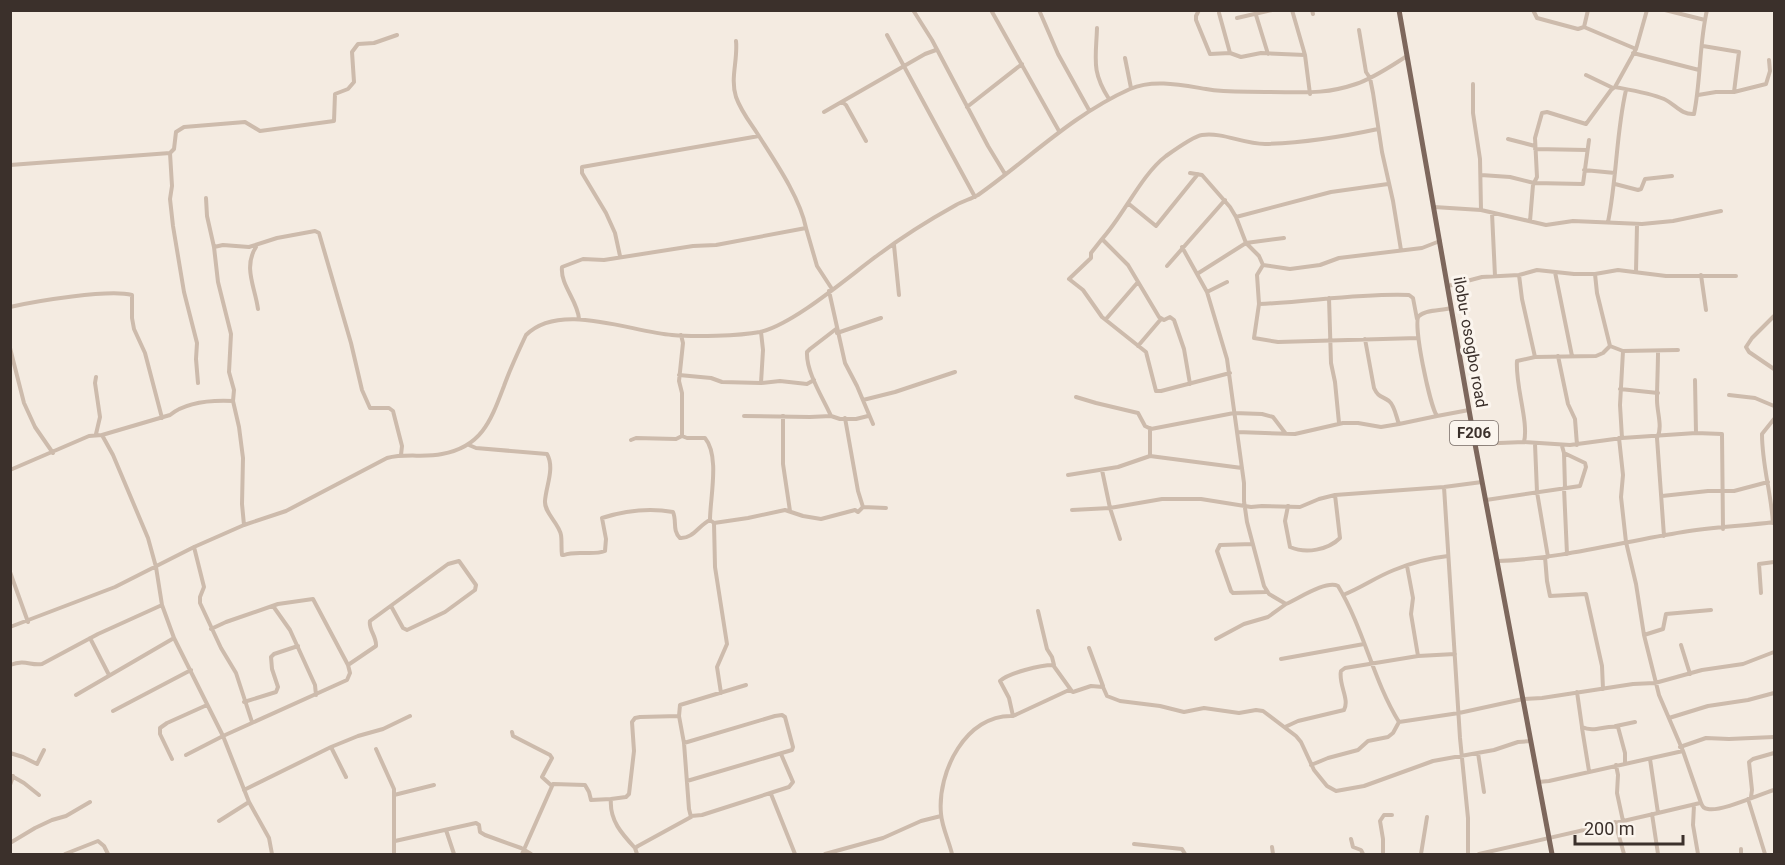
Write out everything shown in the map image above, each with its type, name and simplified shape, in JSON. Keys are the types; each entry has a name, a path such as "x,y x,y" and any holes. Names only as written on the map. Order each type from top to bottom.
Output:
{"main road":[{"name":"ilobu- osogbo road","path":"1399,10 1475,444 1552,855"}],"street":[{"path":"914,10 1005,174"},
{"path":"991,10 1059,131"},
{"path":"1038,10 1058,54 1089,110"},
{"path":"1200,10 1196,20 1210,54 1230,53 1240,57 1262,53 1305,55"},
{"path":"1213,10 1219,15 1230,53"},
{"path":"1237,18 1272,10"},
{"path":"1292,10 1305,55 1310,94"},
{"path":"1533,10 1537,18 1578,29 1584,27 1634,51 1699,70"},
{"path":"1584,27 1588,10"},
{"path":"1530,221 1537,173 1535,147 1543,112 1586,124 1614,88 1634,51 1647,10"},
{"path":"1665,10 1705,21"},
{"path":"1586,75 1614,88 1661,98 1683,112 1694,114 1707,10"},
{"path":"1256,15 1268,54"},
{"path":"1097,28 1095,75 1109,99"},
{"path":"1359,30 1366,72 1370,78 1401,250"},
{"path":"10,165 170,153 174,149 176,132 184,127 244,122 260,131 334,121 335,94 348,89 354,82 352,52 358,44 374,43 397,35"},
{"path":"887,35 975,197"},
{"path":"736,41 735,93 744,116 783,175 799,207 817,266 830,290 836,331 845,363 864,400 868,416 873,424"},
{"path":"1703,46 1739,52 1734,92"},
{"path":"824,112 925,54 936,50"},
{"path":"10,627 115,587 194,546 244,525 286,511 375,464 401,455 443,454 468,445 479,436 493,416 526,335 543,324 579,320 614,323 672,335 761,332 783,323 894,244 957,205 975,197 1089,110 1131,88 1154,83 1243,93 1310,94 1350,86 1370,78 1407,56"},
{"path":"1125,58 1131,88"},
{"path":"1698,95 1734,92 1766,84 1770,71 1769,60"},
{"path":"967,107 1022,64"},
{"path":"1473,84 1473,113 1478,138 1481,210"},
{"path":"1608,222 1615,184 1620,120 1626,90"},
{"path":"842,102 846,105 866,141"},
{"path":"1230,374 1156,391 1146,352 1102,317 1083,290 1069,279 1091,258 1091,253 1158,164 1199,135 1217,135 1264,144 1296,142 1378,129"},
{"path":"620,256 611,223 582,173 582,167 759,136"},
{"path":"1508,140 1535,147 1587,150"},
{"path":"1480,175 1510,177 1534,183 1583,184 1589,140"},
{"path":"170,153 172,217 184,292 197,343 198,383"},
{"path":"1584,170 1616,173"},
{"path":"1190,173 1203,176 1225,200 1236,217 1246,243 1259,256 1263,265"},
{"path":"1129,204 1156,226 1198,174"},
{"path":"1615,184 1638,190 1641,189 1645,179 1672,176"},
{"path":"1236,217 1331,192 1389,184"},
{"path":"206,198 218,282 231,334 229,372 234,390 233,401 243,458 244,525"},
{"path":"1167,266 1225,200"},
{"path":"1434,207 1481,210 1546,225 1573,220 1637,225 1673,221 1721,211"},
{"path":"1492,213 1495,276"},
{"path":"1636,272 1637,225"},
{"path":"579,320 578,310 566,286 561,268 583,259 604,260 620,256 716,245 806,228"},
{"path":"213,247 257,245 287,236 315,231 319,233 351,343 362,390 370,408 389,408 393,411 402,446 401,455"},
{"path":"1197,274 1246,243 1284,238"},
{"path":"1102,239 1128,265 1161,319"},
{"path":"1263,265 1290,269 1320,265 1339,258 1422,248 1440,241"},
{"path":"894,244 899,295"},
{"path":"257,245 249,257 251,283 258,309"},
{"path":"1182,247 1207,292 1230,374 1245,505 1264,586 1267,592 1286,604"},
{"path":"1263,265 1257,275 1259,304 1254,338 1278,342 1418,338"},
{"path":"1448,286 1470,279 1519,275 1537,270 1595,274 1618,270 1666,276 1736,276"},
{"path":"1555,272 1572,356"},
{"path":"1595,274 1599,305 1610,346"},
{"path":"1519,275 1535,357"},
{"path":"1701,275 1706,310"},
{"path":"1106,319 1138,282"},
{"path":"1207,292 1227,282"},
{"path":"10,307 122,292 132,295 134,329 145,354 162,418"},
{"path":"1259,304 1300,302 1366,294 1409,295 1413,298 1418,338 1430,397 1437,416"},
{"path":"1329,298 1331,363 1339,423"},
{"path":"1417,319 1426,312 1452,308"},
{"path":"1774,316 1746,346 1749,352 1774,369"},
{"path":"831,416 814,380 807,352 836,331 856,328 880,318"},
{"path":"1138,346 1161,319 1172,318 1178,328 1184,349 1190,384"},
{"path":"761,332 763,350 761,383"},
{"path":"681,335 683,343 678,381 682,393 682,436"},
{"path":"1365,339 1374,388 1378,395 1392,405 1399,424"},
{"path":"1524,442 1526,429 1519,392 1517,362 1535,357 1596,356 1610,346"},
{"path":"1610,346 1623,351 1678,350"},
{"path":"10,348 24,403 35,427 53,453"},
{"path":"1623,351 1620,389 1623,476 1621,497 1626,542 1655,683 1703,807 1710,810 1774,790"},
{"path":"1658,351 1659,435 1657,438 1664,536"},
{"path":"1558,356 1568,404 1575,419 1577,445"},
{"path":"864,400 956,372"},
{"path":"679,375 711,378 722,382 780,381 807,384 814,380"},
{"path":"96,377 100,417 96,434"},
{"path":"1695,380 1696,433"},
{"path":"1620,389 1658,393"},
{"path":"1729,395 1755,398 1774,406"},
{"path":"1076,397 1138,413 1145,426 1150,428 1234,413 1268,415 1276,420 1286,434"},
{"path":"10,470 96,434 102,435 162,418 199,403 233,401"},
{"path":"1237,432 1286,434 1308,432 1339,423 1358,423 1381,427 1470,410"},
{"path":"744,416 865,418 868,416"},
{"path":"783,416 783,464 790,512"},
{"path":"845,418 863,507"},
{"path":"1498,561 1567,554 1698,530 1774,523 1764,469 1762,434 1774,419"},
{"path":"1150,428 1150,456"},
{"path":"1475,444 1524,442 1562,446 1659,435 1723,434 1723,529"},
{"path":"102,435 113,455 144,530 156,567 162,605 174,638 223,736 249,802 269,838 272,855"},
{"path":"631,440 636,438 676,439 682,436 705,438 711,448 715,567 727,644 717,667 721,693"},
{"path":"1535,444 1537,492 1547,557 1547,581 1550,596 1586,594 1602,666 1603,688"},
{"path":"468,445 476,448 548,454 550,473 545,502 560,532 562,555 605,551 606,539 601,520 605,517 634,511 673,512 675,530 680,538 684,539 712,522 748,518 785,510 821,519 855,510 858,512 863,507 886,508"},
{"path":"1562,446 1567,554"},
{"path":"1486,500 1580,486 1586,467 1585,463 1564,453"},
{"path":"1068,475 1118,467 1150,456 1242,468"},
{"path":"1102,470 1110,508 1120,539"},
{"path":"1072,510 1110,508 1162,499 1201,499 1251,507 1300,507 1335,495 1483,482"},
{"path":"1662,496 1734,491 1768,482"},
{"path":"1444,487 1461,755 1468,818 1468,855"},
{"path":"1288,506 1285,520 1290,547 1305,550 1324,548 1340,538 1335,495"},
{"path":"1253,544 1220,545 1217,551 1218,558 1231,591 1267,592"},
{"path":"194,546 204,587 200,603 211,629 236,673 252,722"},
{"path":"1343,595 1360,589 1392,571 1433,557 1448,556"},
{"path":"348,665 376,646 377,640 369,622 391,606 453,561 459,561 476,585 475,590 445,612 407,630 403,628 391,606"},
{"path":"1761,593 1759,564 1774,562"},
{"path":"1407,566 1413,598 1411,614 1418,656"},
{"path":"10,573 28,622"},
{"path":"1216,639 1244,624 1268,617 1286,604 1331,584 1336,585 1343,595 1399,722"},
{"path":"186,755 252,722 347,680 350,673 313,599 273,606 211,629"},
{"path":"10,665 20,662 42,664 90,638 162,605"},
{"path":"273,606 282,617 298,646 315,685 316,694"},
{"path":"1038,610 1047,649 1053,657 1054,666 1072,692"},
{"path":"1644,635 1663,629 1666,614 1711,610"},
{"path":"90,638 109,675"},
{"path":"76,695 174,638"},
{"path":"1281,659 1364,644"},
{"path":"1681,645 1690,674"},
{"path":"244,702 276,692 278,687 271,657 298,646"},
{"path":"1089,648 1107,696 1120,701 1160,706 1184,712 1204,708 1239,713 1260,710 1285,727 1301,742 1311,765 1327,786 1340,792 1433,761 1531,741"},
{"path":"1399,722 1459,713 1523,699 1655,683 1743,664 1774,652"},
{"path":"1285,727 1298,721 1344,710 1347,705 1340,678 1345,668 1418,656 1455,654"},
{"path":"1013,716 1009,698 1000,685 1002,678 1014,672 1054,666"},
{"path":"113,711 190,670"},
{"path":"691,816 679,708 682,704 746,685"},
{"path":"952,855 941,816 941,793 951,759 958,748 980,725 1004,716 1013,716 1069,690 1072,692 1091,686 1103,687"},
{"path":"1577,692 1589,771"},
{"path":"1669,718 1708,706 1748,700 1774,693"},
{"path":"172,759 160,734 160,728 207,705"},
{"path":"684,743 782,715 787,722 794,747 781,754 687,781"},
{"path":"244,790 331,747 383,729 410,716"},
{"path":"523,852 537,825 552,786 555,784 585,785 591,800 626,797 634,751 632,722 635,718 679,716"},
{"path":"1311,765 1358,750 1368,741 1388,737 1393,734 1399,722"},
{"path":"1582,727 1593,730 1635,722"},
{"path":"1615,726 1619,729 1625,763"},
{"path":"512,732 513,736 550,755 552,758 542,777 552,786"},
{"path":"1538,782 1650,759 1682,749 1706,738 1774,737"},
{"path":"331,747 346,777"},
{"path":"376,749 389,776 394,795 394,855"},
{"path":"10,753 37,764 44,750"},
{"path":"1478,753 1484,792"},
{"path":"1765,855 1750,799 1752,790 1749,762 1774,753"},
{"path":"635,848 691,816 702,815 789,787 793,784 781,754"},
{"path":"1650,759 1658,813"},
{"path":"1616,765 1617,794 1623,821"},
{"path":"10,785 12,775 39,795"},
{"path":"394,795 434,785"},
{"path":"771,794 795,855"},
{"path":"612,799 611,812 620,831 635,848 637,855"},
{"path":"10,843 35,828 66,816 90,802"},
{"path":"219,821 249,802"},
{"path":"1479,855 1701,803"},
{"path":"1694,805 1693,825 1698,855"},
{"path":"1652,814 1659,855"},
{"path":"1383,855 1380,821 1384,815 1392,815"},
{"path":"825,855 883,838 921,821 941,816"},
{"path":"1421,855 1427,817"},
{"path":"1615,822 1624,855"},
{"path":"395,841 476,823 480,832 485,835 531,855"},
{"path":"446,829 454,855"},
{"path":"1351,839 1353,847 1360,849 1363,855"},
{"path":"66,855 98,841 104,846 108,855"},
{"path":"1134,844 1182,849 1185,855"},
{"path":"1272,847 1273,855"}]}
